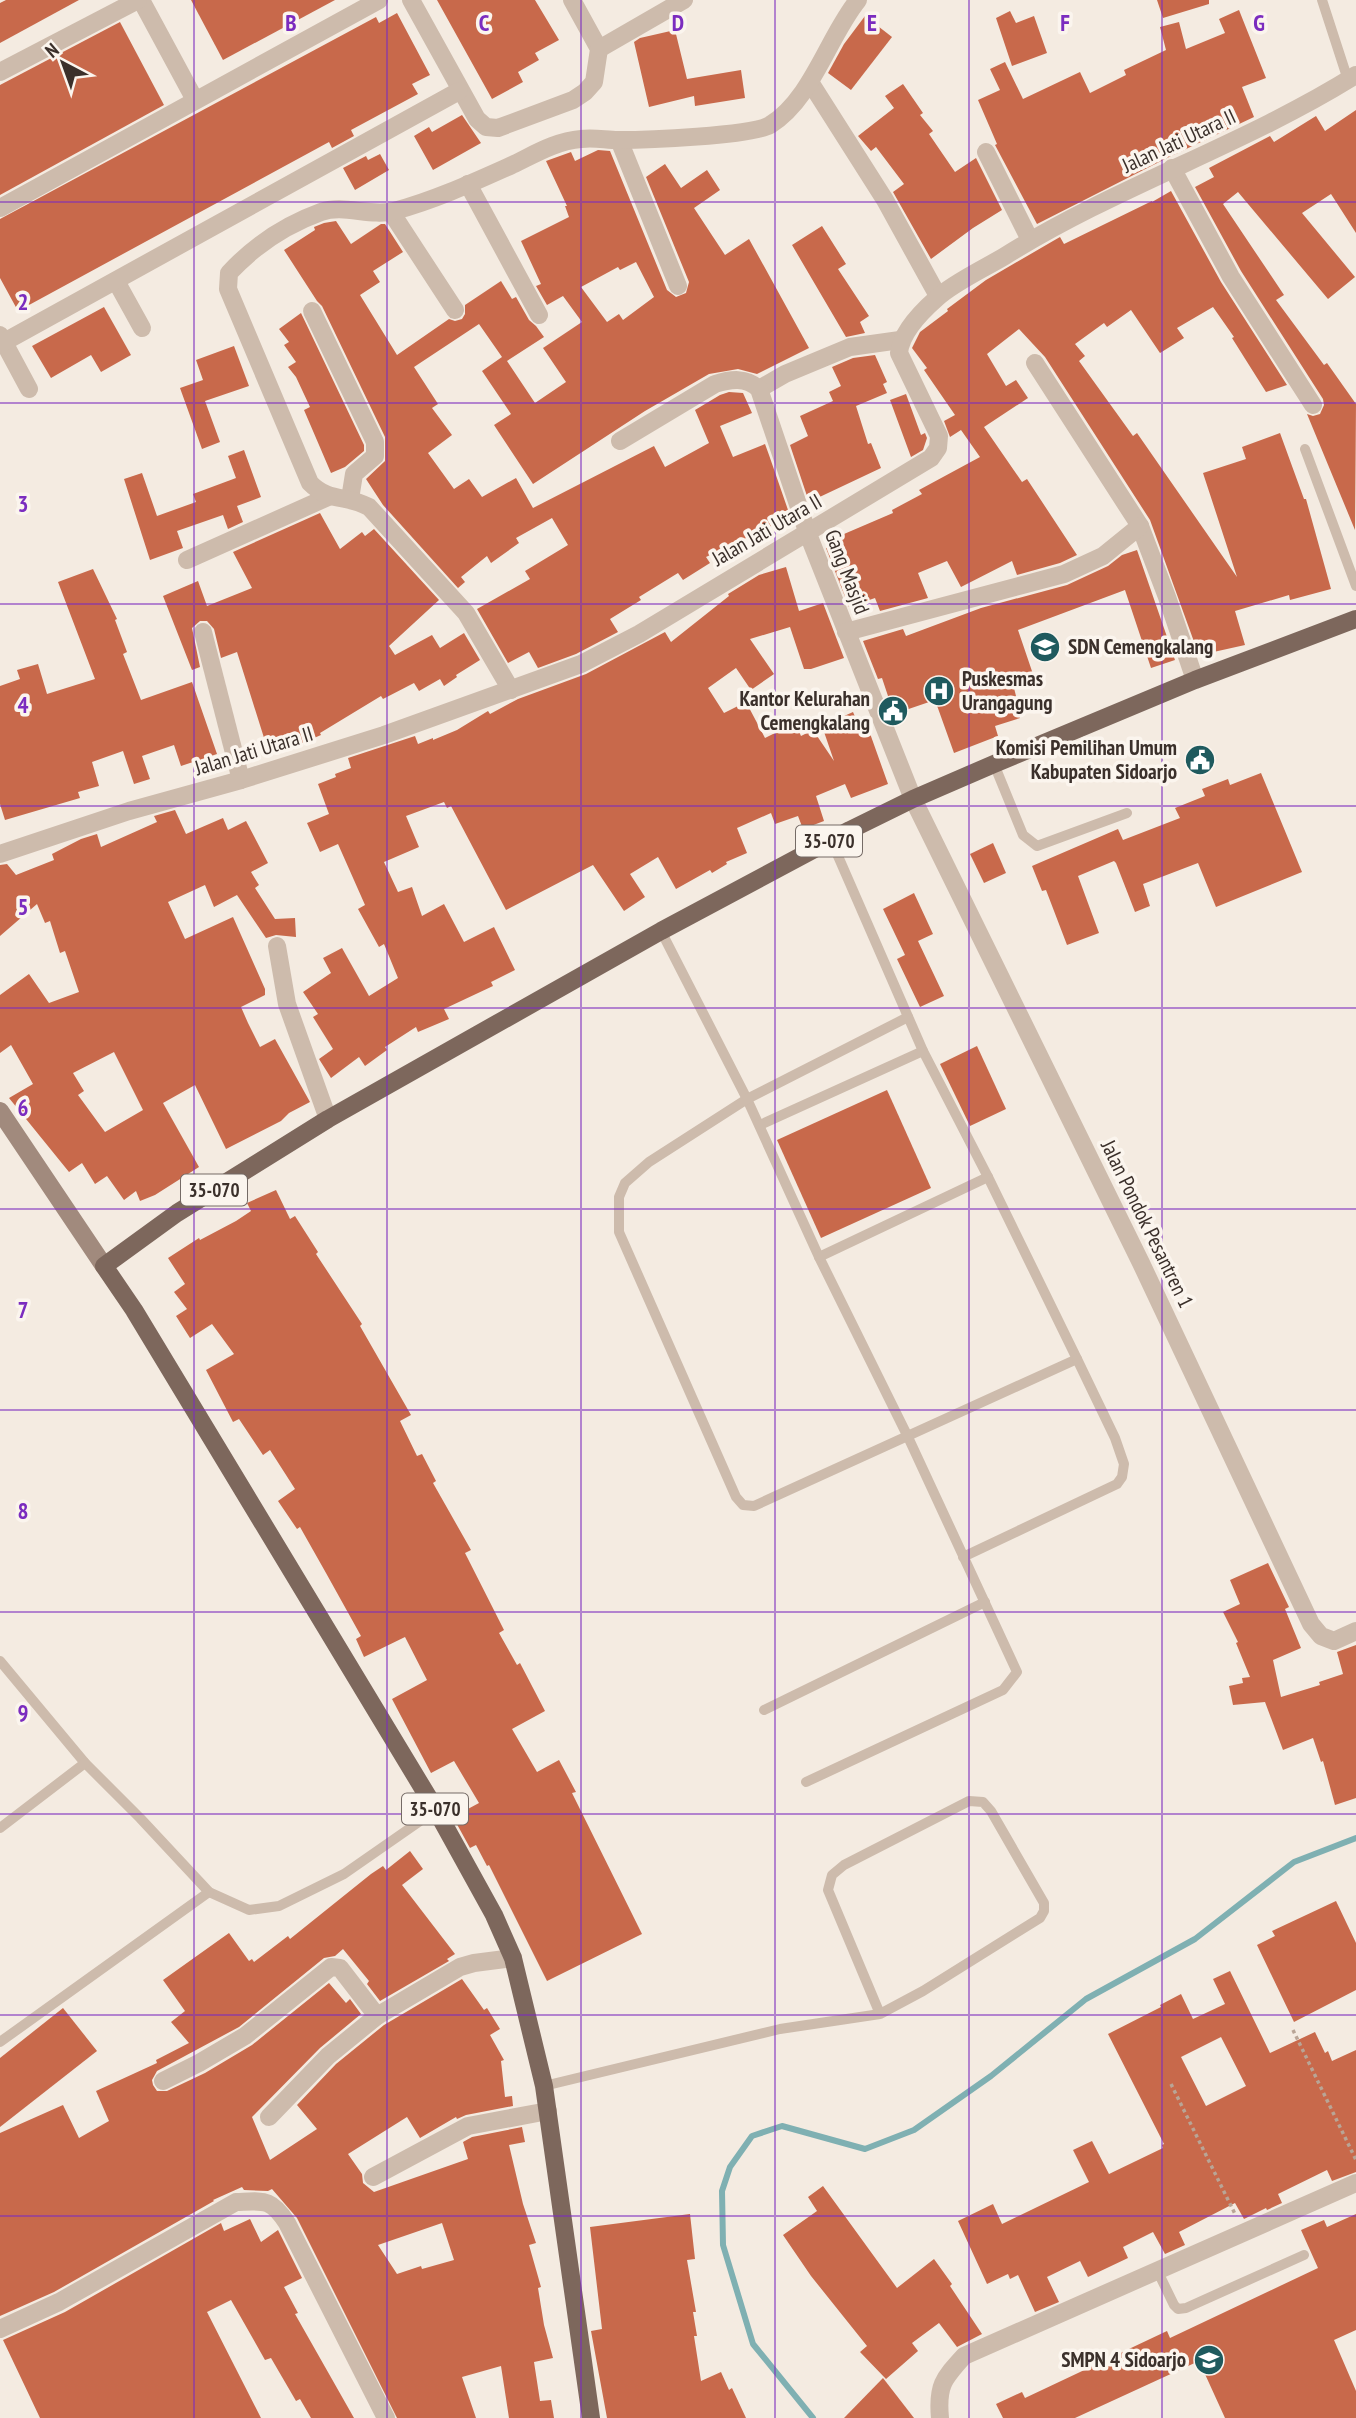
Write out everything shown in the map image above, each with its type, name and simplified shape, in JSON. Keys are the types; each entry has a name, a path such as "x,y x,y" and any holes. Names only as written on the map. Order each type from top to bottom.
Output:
{"main road":[{"name":"35-070","path":"591,2418 544,2086 513,1958 494,1915 436,1810 134,1310 104,1266 177,1213 328,1119 661,931 831,840 913,799 994,764 1195,680 1356,619"},
{"path":"0,1111 104,1266"}],"street":[{"path":"0,72 139,0 195,100"},
{"path":"0,208 379,0"},
{"path":"411,0 459,91 477,119 486,127 498,128 585,92 594,82 599,49 572,0"},
{"path":"599,49 684,0"},
{"path":"511,690 466,613 369,507 349,499 328,497 310,483 228,289 229,273 255,248 277,232 313,216 335,209 369,213 391,212 468,184 560,143 585,138 619,140 758,129 770,125 786,112 810,82 858,0"},
{"name":"Jalan Jati Utara II","path":"0,853 129,811 241,780 384,735 606,653 931,458 938,448 939,436 899,353 900,340 938,296 1030,240 1172,168 1266,125 1352,77"},
{"path":"810,82 885,200 938,296"},
{"path":"29,389 2,339 116,281 459,91"},
{"path":"619,140 678,286"},
{"path":"986,152 1030,240"},
{"path":"1172,168 1231,276 1314,405"},
{"path":"468,184 539,315"},
{"path":"391,212 454,310"},
{"path":"116,281 142,328"},
{"path":"312,311 375,442 374,456 354,474 349,499"},
{"path":"620,441 715,384 738,380 759,388 850,347 900,340"},
{"path":"1035,363 1140,526 1195,680"},
{"name":"Gang Masjid","path":"759,388 808,534 913,799"},
{"path":"187,560 328,497"},
{"path":"846,632 1064,574 1103,556 1140,526"},
{"path":"202,632 241,780"},
{"name":"Jalan Pondok Pesantren 1","path":"913,799 1142,1263 1311,1624 1321,1636 1334,1641 1356,1631"},
{"path":"277,946 288,1004 328,1119"},
{"path":"269,2117 328,2056 377,2016 460,1967 513,1958"},
{"path":"163,2081 245,2036 331,1967 340,1968 377,2016"},
{"path":"373,2177 468,2126 548,2111"},
{"path":"940,2418 938,2399 944,2377 964,2356 1356,2183"},
{"path":"0,2329 59,2302 236,2202 263,2201 278,2208 287,2223 386,2418"}],"lane":[{"path":"1322,0 1352,77"},
{"path":"1305,449 1356,586"},
{"path":"994,764 1023,835 1037,846 1127,813"},
{"path":"831,840 923,1051 1115,1437 1124,1464 1122,1477 1117,1484 963,1557"},
{"path":"661,931 760,1125 819,1257 908,1437 1017,1672 1003,1690 806,1782"},
{"path":"908,1017 747,1098 649,1162 625,1183 619,1198 619,1233 736,1497 743,1505 754,1506 1077,1359"},
{"path":"760,1125 923,1051"},
{"path":"819,1257 988,1177"},
{"path":"764,1710 985,1602"},
{"path":"0,1661 85,1763 209,1892 249,1910 279,1906 344,1874 436,1810"},
{"path":"0,1828 85,1763"},
{"path":"544,2086 780,2029 880,2014 923,1991 1040,1918 1044,1903 991,1811 983,1802 969,1801 844,1866 832,1875 828,1890 880,2014"},
{"path":"0,2042 209,1892"},
{"path":"1158,2272 1178,2309 1186,2308 1304,2255"}],"path":[{"path":"1293,2030 1356,2160"},
{"path":"1171,2084 1244,2233"}],"building":[{"path":"6,0 79,0 0,43 0,3"},
{"path":"191,0 335,0 223,60"},
{"path":"437,0 535,0 559,40 535,53 539,60 518,72 523,82 492,99"},
{"path":"1157,0 1209,0 1209,4 1163,18"},
{"path":"1239,10 1266,78 1242,87 1254,117 1037,224 995,145 997,144 978,100 1000,90 990,69 1005,62 1023,99 1080,72 1090,93 1126,75 1124,70 1166,50 1160,27 1179,22 1186,49 1225,33 1219,19"},
{"path":"1010,11 1016,23 1034,16 1047,53 1012,66 996,18"},
{"path":"397,13 430,75 412,84 418,94 351,130 354,136 332,148 329,142 18,311 0,278 0,219 376,17 379,23"},
{"path":"865,16 892,37 851,90 828,73 844,44"},
{"path":"120,22 164,105 0,195 0,85"},
{"path":"675,30 687,79 741,70 745,98 695,106 694,96 649,107 634,42 640,38"},
{"path":"903,84 923,113 920,115 933,131 929,134 955,172 976,158 1002,210 931,259 893,192 904,184 876,147 871,151 858,136 894,108 885,96"},
{"path":"1356,110 1356,233 1331,194 1302,213 1355,277 1328,299 1238,192 1223,204 1284,295 1276,300 1356,404 1355,530 1307,414 1320,414 1324,405 1323,399 1241,271 1195,187 1214,177 1209,168 1270,136 1274,142 1316,116 1325,131"},
{"path":"462,115 481,143 433,170 414,136 429,127 432,132"},
{"path":"598,150 610,151 667,290 676,297 686,293 689,282 646,177 665,164 681,188 707,170 720,190 694,208 725,255 749,239 809,348 757,374 738,369 709,374 645,411 533,484 494,425 511,414 482,371 502,357 479,324 414,367 438,404 432,408 452,435 428,453 454,489 469,479 482,497 516,478 533,508 654,446 665,467 709,443 695,410 729,392 743,393 752,413 720,426 733,457 765,444 788,510 775,515 778,523 706,557 710,563 683,580 678,573 639,597 641,600 610,619 618,632 576,654 538,668 529,652 508,663 477,609 530,579 525,571 568,545 552,518 516,538 519,543 491,563 487,556 461,577 465,582 458,588 383,505 366,479 385,461 385,437 322,306 284,250 315,230 314,227 324,223 336,221 351,244 385,224 403,252 373,271 380,282 360,295 397,355 449,319 462,319 465,305 501,281 512,299 516,297 529,320 544,337 507,361 535,403 566,382 543,348 582,322 563,296 547,305 536,286 541,284 521,241 569,217 567,206 546,161 571,152 575,161","holes":["636,262 654,297 623,320 619,314 607,322 581,287 618,267 620,270"]},
{"path":"380,154 389,170 355,190 343,168 366,156 368,160"},
{"path":"1171,191 1221,282 1287,385 1266,392 1213,307 1177,328 1184,338 1160,353 1131,310 1107,327 1104,323 1075,344 1085,356 1079,361 1133,436 1137,433 1237,577 1203,473 1246,459 1242,447 1280,433 1306,499 1331,589 1290,600 1289,595 1235,611 1245,645 1209,653 1207,647 1197,650 1150,520 1045,357 1019,329 987,354 1006,386 1016,380 1028,398 984,427 1022,482 1027,479 1077,555 1060,563 1017,575 1012,561 961,587 947,561 918,573 928,598 880,611 875,598 849,607 826,548 839,542 837,537 893,513 892,510 922,494 919,490 980,457 961,430 950,437 944,421 955,415 912,348 920,332 986,280 1060,237 1064,244"},
{"path":"822,226 846,264 838,269 869,316 860,322 865,333 846,337 792,245"},
{"path":"104,307 131,355 101,372 91,355 51,378 32,346"},
{"path":"301,313 364,445 364,451 345,467 331,473 304,410 310,407 296,377 288,367 296,362 284,345 289,342 279,329"},
{"path":"234,346 249,386 205,401 220,442 202,449 180,388 203,380 196,360"},
{"path":"875,355 887,382 883,384 887,393 856,406 868,444 871,443 881,468 809,502 790,445 808,436 800,416 833,401 829,392 841,386 832,367 853,358"},
{"path":"906,394 921,435 925,433 927,438 923,450 911,457 890,400"},
{"path":"244,450 261,497 237,506 243,522 228,529 223,515 177,531 183,548 150,560 124,479 142,473 157,516 196,502 193,494 236,478 228,456"},
{"path":"320,513 340,549 362,532 365,536 374,529 439,600 389,646 395,655 432,635 440,648 464,633 480,660 444,686 440,679 419,691 414,683 383,699 381,696 320,733 321,735 293,747 288,734 265,741 237,652 221,658 214,629 207,621 200,621 192,628 200,667 192,670 163,596 198,581 207,606 252,588 233,552"},
{"path":"1137,550 1175,660 1151,668 1125,590 1018,630 1035,680 1014,688 1016,696 1012,697 1020,718 995,726 998,736 954,753 935,700 894,714 882,678 878,679 863,641 903,629 906,636 981,608 1067,585 1108,566 1122,555"},
{"path":"786,567 799,611 823,603 844,658 804,669 790,627 750,639 774,674 751,690 736,668 708,688 724,713 746,702 765,738 795,723 801,736 813,730 834,761 822,726 853,712 860,728 867,725 888,784 851,798 845,784 816,796 824,821 803,829 798,816 775,824 771,813 737,828 747,853 676,889 658,857 630,874 645,897 624,911 593,865 506,910 451,806 447,808 444,802 406,816 419,847 384,862 398,892 412,887 422,916 444,904 464,942 494,927 515,970 491,982 493,986 444,1009 449,1019 418,1032 416,1027 385,1047 387,1050 365,1066 359,1057 331,1078 319,1059 333,1049 313,1017 318,1014 303,992 331,973 323,958 342,948 369,996 398,978 384,944 379,947 358,909 365,905 338,844 320,852 307,823 329,814 318,784 351,768 348,758 415,736 418,744 433,740 457,730 488,711 490,714 518,699 586,674 665,632 671,642 729,596 728,594 759,575"},
{"path":"93,569 117,619 115,620 127,652 123,654 141,700 192,682 217,754 181,766 174,745 142,756 150,779 134,784 123,751 92,762 99,786 78,792 80,798 5,820 0,804 0,686 20,679 17,670 38,664 47,694 95,679 58,582"},
{"path":"1261,773 1302,872 1216,907 1198,863 1143,884 1150,906 1135,912 1114,861 1078,876 1099,933 1067,945 1046,890 1042,891 1032,866 1118,829 1123,840 1180,818 1175,808 1205,796 1202,789 1228,779 1230,785"},
{"path":"175,810 186,834 223,818 228,830 246,821 268,863 251,872 259,885 255,888 275,919 295,918 296,937 276,935 266,938 237,895 214,907 205,885 168,902 185,939 233,917 265,989 265,995 241,1007 260,1047 275,1039 310,1102 289,1113 281,1121 226,1149 195,1085 163,1103 199,1167 155,1195 140,1201 136,1191 124,1200 107,1176 95,1184 82,1163 69,1172 9,1098 33,1084 11,1045 0,1053 0,995 29,974 49,1003 79,992 65,951 60,953 50,921 45,923 37,904 0,936 0,865 7,864 16,875 54,860 52,854 81,839 97,834 101,847 157,822 154,816","holes":["114,1052 143,1110 105,1132 78,1095 84,1091 73,1073"]},
{"path":"993,843 1006,873 984,883 970,854"},
{"path":"914,893 933,934 918,941 944,996 920,1007 897,959 905,955 883,909"},
{"path":"977,1046 1006,1109 970,1126 940,1064"},
{"path":"887,1090 931,1188 821,1238 777,1140"},
{"path":"276,1190 290,1219 295,1216 318,1252 316,1254 362,1324 360,1326 411,1415 400,1421 417,1456 422,1454 436,1481 433,1483 471,1550 465,1553 504,1630 499,1633 517,1665 520,1663 545,1711 512,1729 537,1772 559,1760 576,1792 572,1793 642,1934 547,1981 489,1865 487,1866 476,1845 470,1848 453,1817 479,1803 454,1761 431,1773 392,1699 427,1680 405,1637 364,1657 356,1639 361,1636 300,1527 297,1529 278,1501 295,1489 270,1450 263,1455 239,1419 233,1422 206,1370 234,1354 212,1324 190,1338 176,1316 187,1309 174,1292 185,1284 168,1258 199,1238 200,1240 236,1221 251,1211 247,1203"},
{"path":"1268,1563 1289,1607 1285,1609 1301,1648 1273,1660 1281,1697 1320,1685 1319,1682 1343,1674 1337,1652 1356,1645 1356,1798 1335,1805 1323,1761 1321,1762 1313,1738 1283,1750 1265,1702 1233,1705 1229,1686 1243,1683 1242,1678 1250,1677 1236,1643 1238,1642 1223,1612 1240,1604 1230,1580"},
{"path":"410,1851 423,1869 402,1885 455,1954 447,1959 449,1961 380,2001 367,1984 369,1981 343,1949 335,1956 324,1958 239,2027 157,2071 152,2080 153,2085 157,2091 167,2091 205,2073 252,2045 329,1983 346,2003 350,1999 361,2014 320,2048 252,2117 270,2160 317,2129 297,2105 336,2064 384,2025 462,1979 484,2010 487,2008 500,2029 490,2035 504,2060 501,2061 505,2097 512,2096 513,2106 457,2119 456,2117 420,2138 407,2117 348,2154 362,2174 363,2183 374,2192 468,2159 463,2142 472,2137 522,2127 525,2142 509,2145 523,2204 536,2243 529,2245 541,2287 538,2288 544,2325 553,2358 534,2362 540,2401 551,2400 554,2418 509,2418 501,2366 462,2377 476,2418 397,2418 297,2218 272,2189 244,2190 242,2187 213,2200 54,2292 0,2316 0,2133 63,2105 79,2138 109,2121 96,2091 157,2063 156,2060 189,2043 171,2022 185,2011 163,1980 229,1933 249,1961 252,1959 254,1962 288,1936 290,1939 371,1874 383,1866 386,1870","holes":["442,2223 454,2260 397,2274 378,2245"]},
{"path":"1336,1901 1356,1943 1356,1990 1294,2022 1257,1945 1275,1936 1272,1931"},
{"path":"1230,1971 1270,2053 1315,2032 1332,2061 1356,2050 1356,2172 1332,2181 1327,2170 1278,2194 1282,2203 1244,2219 1235,2203 1179,2232 1185,2245 1165,2254 1153,2232 1123,2247 1128,2258 1088,2277 1080,2261 1047,2277 1059,2302 1035,2312 1018,2275 1010,2279 1008,2274 987,2284 958,2221 993,2204 1002,2224 1089,2182 1073,2150 1092,2141 1109,2174 1163,2148 1164,2144 1108,2034 1181,1994 1193,2019 1225,2004 1213,1979","holes":["1221,2037 1246,2086 1206,2106 1181,2057"]},
{"path":"63,2008 97,2051 0,2127 0,2058"},
{"path":"823,2186 897,2288 934,2259 982,2334 957,2347 939,2323 912,2343 918,2351 886,2379 860,2352 867,2346 811,2276 783,2235 817,2211 808,2197"},
{"path":"690,2214 695,2259 687,2260 696,2312 693,2312 697,2336 694,2336 701,2381 721,2372 746,2418 607,2418 591,2331 602,2329 590,2227"},
{"name":"SMPN 4 Sidoarjo","path":"1356,2214 1356,2330 1334,2340 1356,2391 1356,2418 1225,2418 1199,2361 1075,2418 1003,2418 996,2404 1022,2392 1025,2398 1167,2331 1170,2338 1318,2268 1301,2230 1324,2220 1327,2227"},
{"path":"250,2219 261,2242 278,2230 302,2278 284,2287 298,2313 295,2314 354,2418 311,2418 300,2399 296,2401 271,2358 265,2360 231,2300 207,2312 261,2418 40,2418 3,2340 65,2312 221,2223 224,2231"},
{"path":"883,2378 914,2418 844,2418"}],"waterway":[{"path":"813,2418 753,2344 723,2245 722,2191 730,2167 752,2136 782,2126 865,2149 914,2130 991,2076 1086,1999 1195,1939 1294,1862 1356,1838"}],"place":[{"name":"SDN Cemengkalang","path":"1045,647"},
{"name":"Puskesmas Urangagung","path":"939,691"},
{"name":"Kantor Kelurahan Cemengkalang","path":"893,711"},
{"name":"Komisi Pemilihan Umum Kabupaten Sidoarjo","path":"1200,760"},
{"name":"SMPN 4 Sidoarjo","path":"1209,2360"}]}
